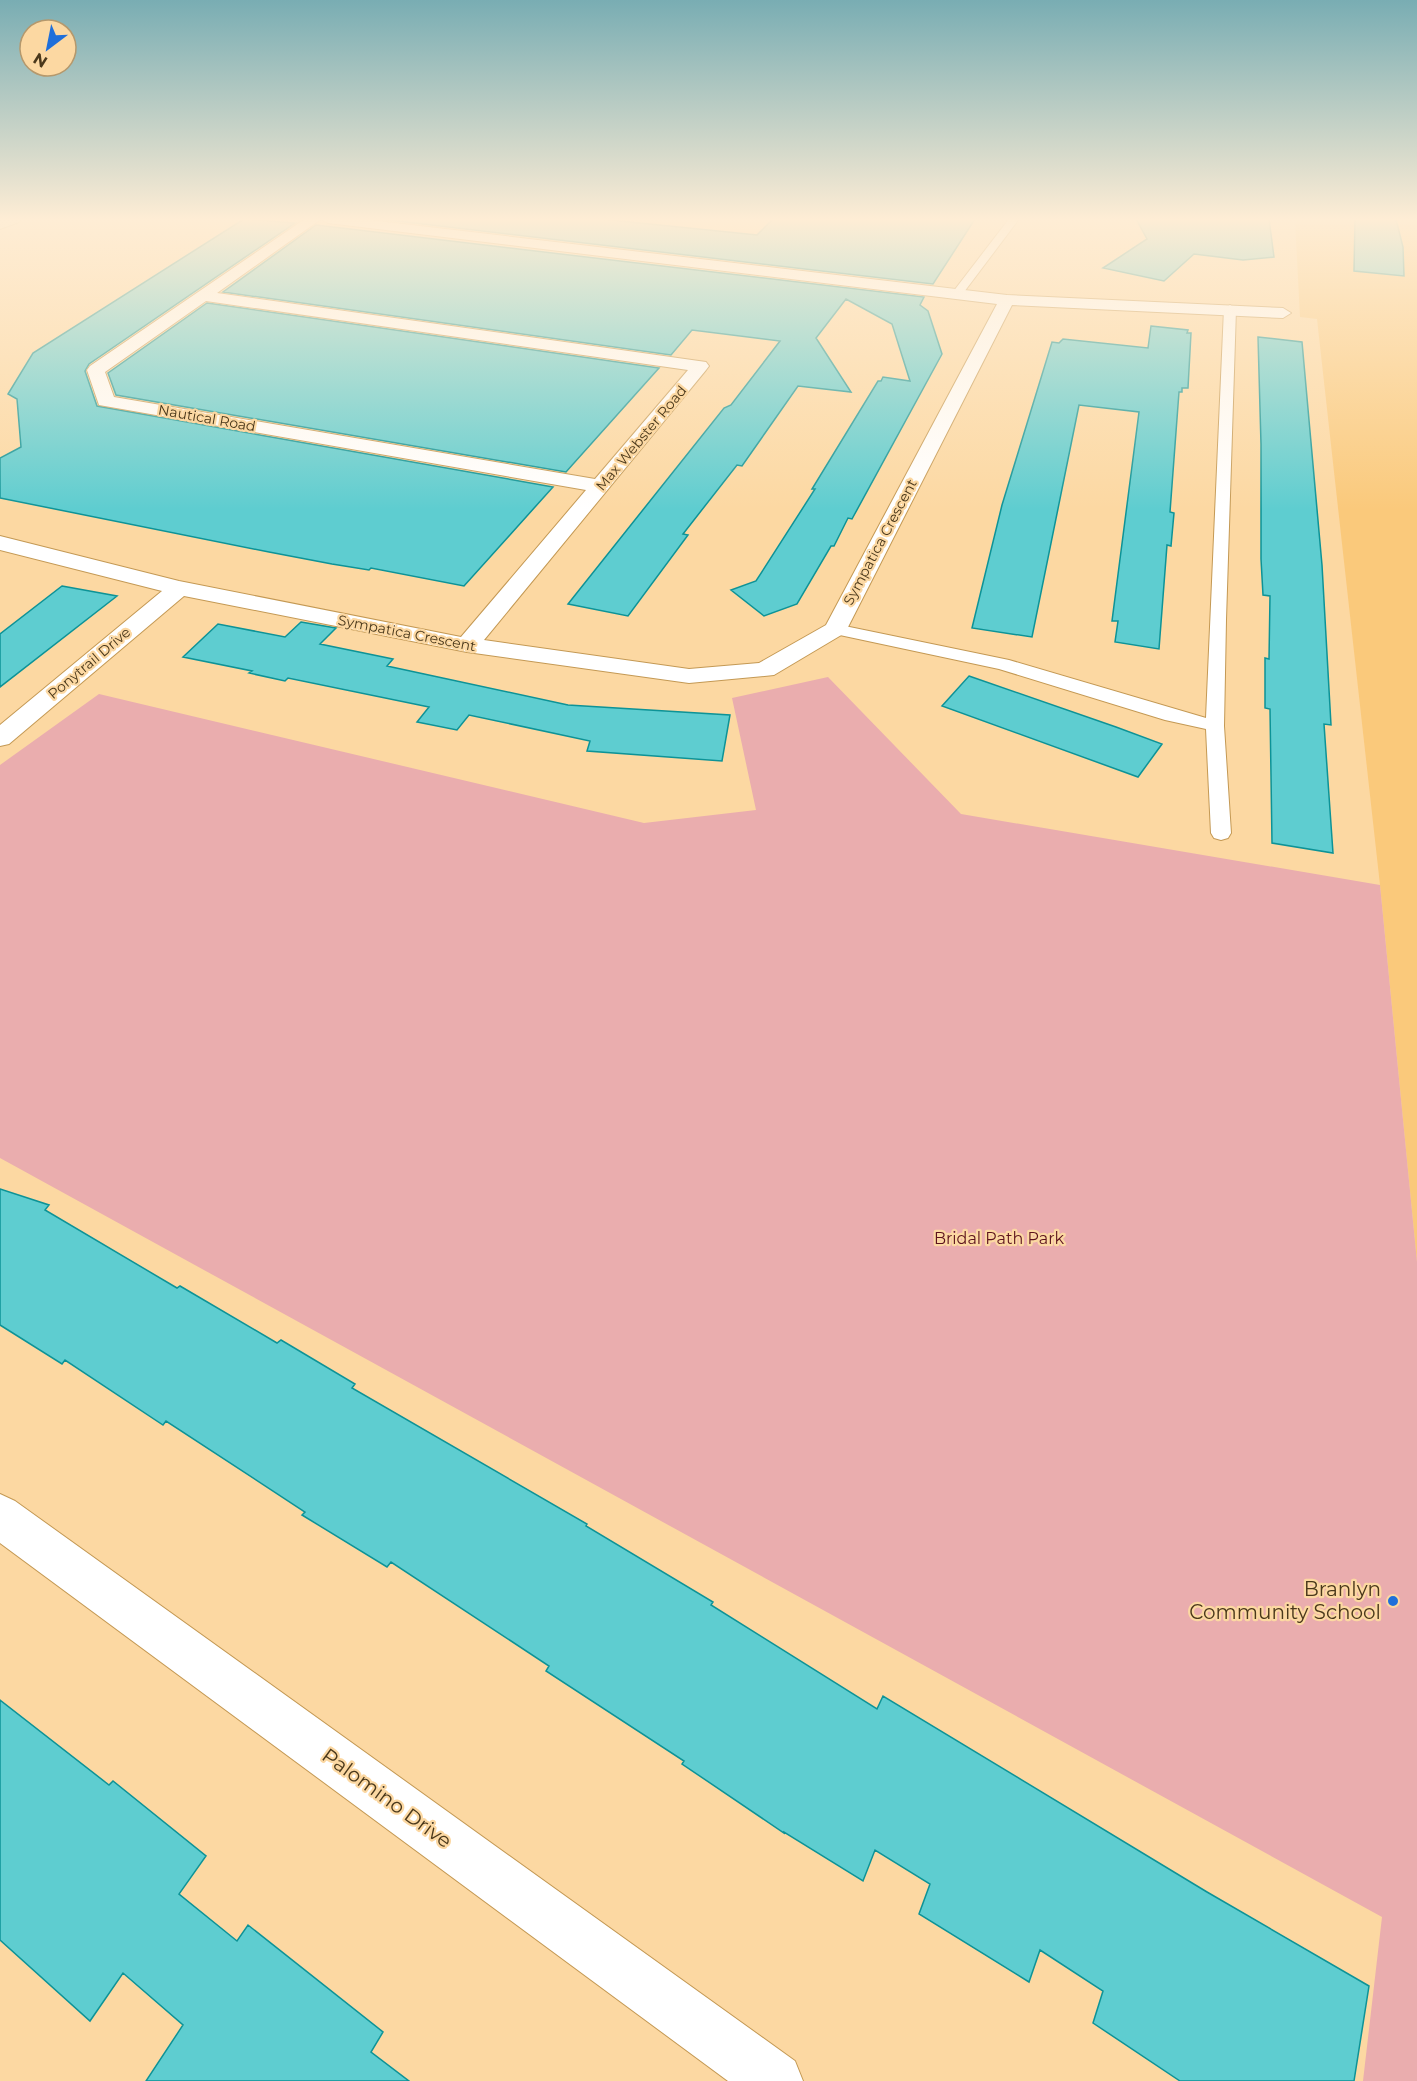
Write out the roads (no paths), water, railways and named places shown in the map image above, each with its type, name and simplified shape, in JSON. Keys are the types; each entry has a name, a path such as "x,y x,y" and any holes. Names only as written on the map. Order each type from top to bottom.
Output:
{"street":[{"name":"Nautical Road","path":"173,316 96,370 106,401 600,486"},
{"name":"Max Webster Road","path":"345,316 700,366 467,645"},
{"name":"Sympatica Crescent","path":"0,543 179,588 467,645 689,676 765,670 835,629 999,316"},
{"name":"Ponytrail Drive","path":"0,738 179,588"},
{"name":"Palomino Drive","path":"0,1515 775,2081"}],"lane":[{"path":"1221,833 1215,726 1217,620 1230,316"},
{"path":"835,629 1003,664 1215,726"}],"place":[{"name":"Branlyn Community School","path":"1393,1601"}],"park label":[{"name":"Bridal Path Park","path":"999,1238"}]}
